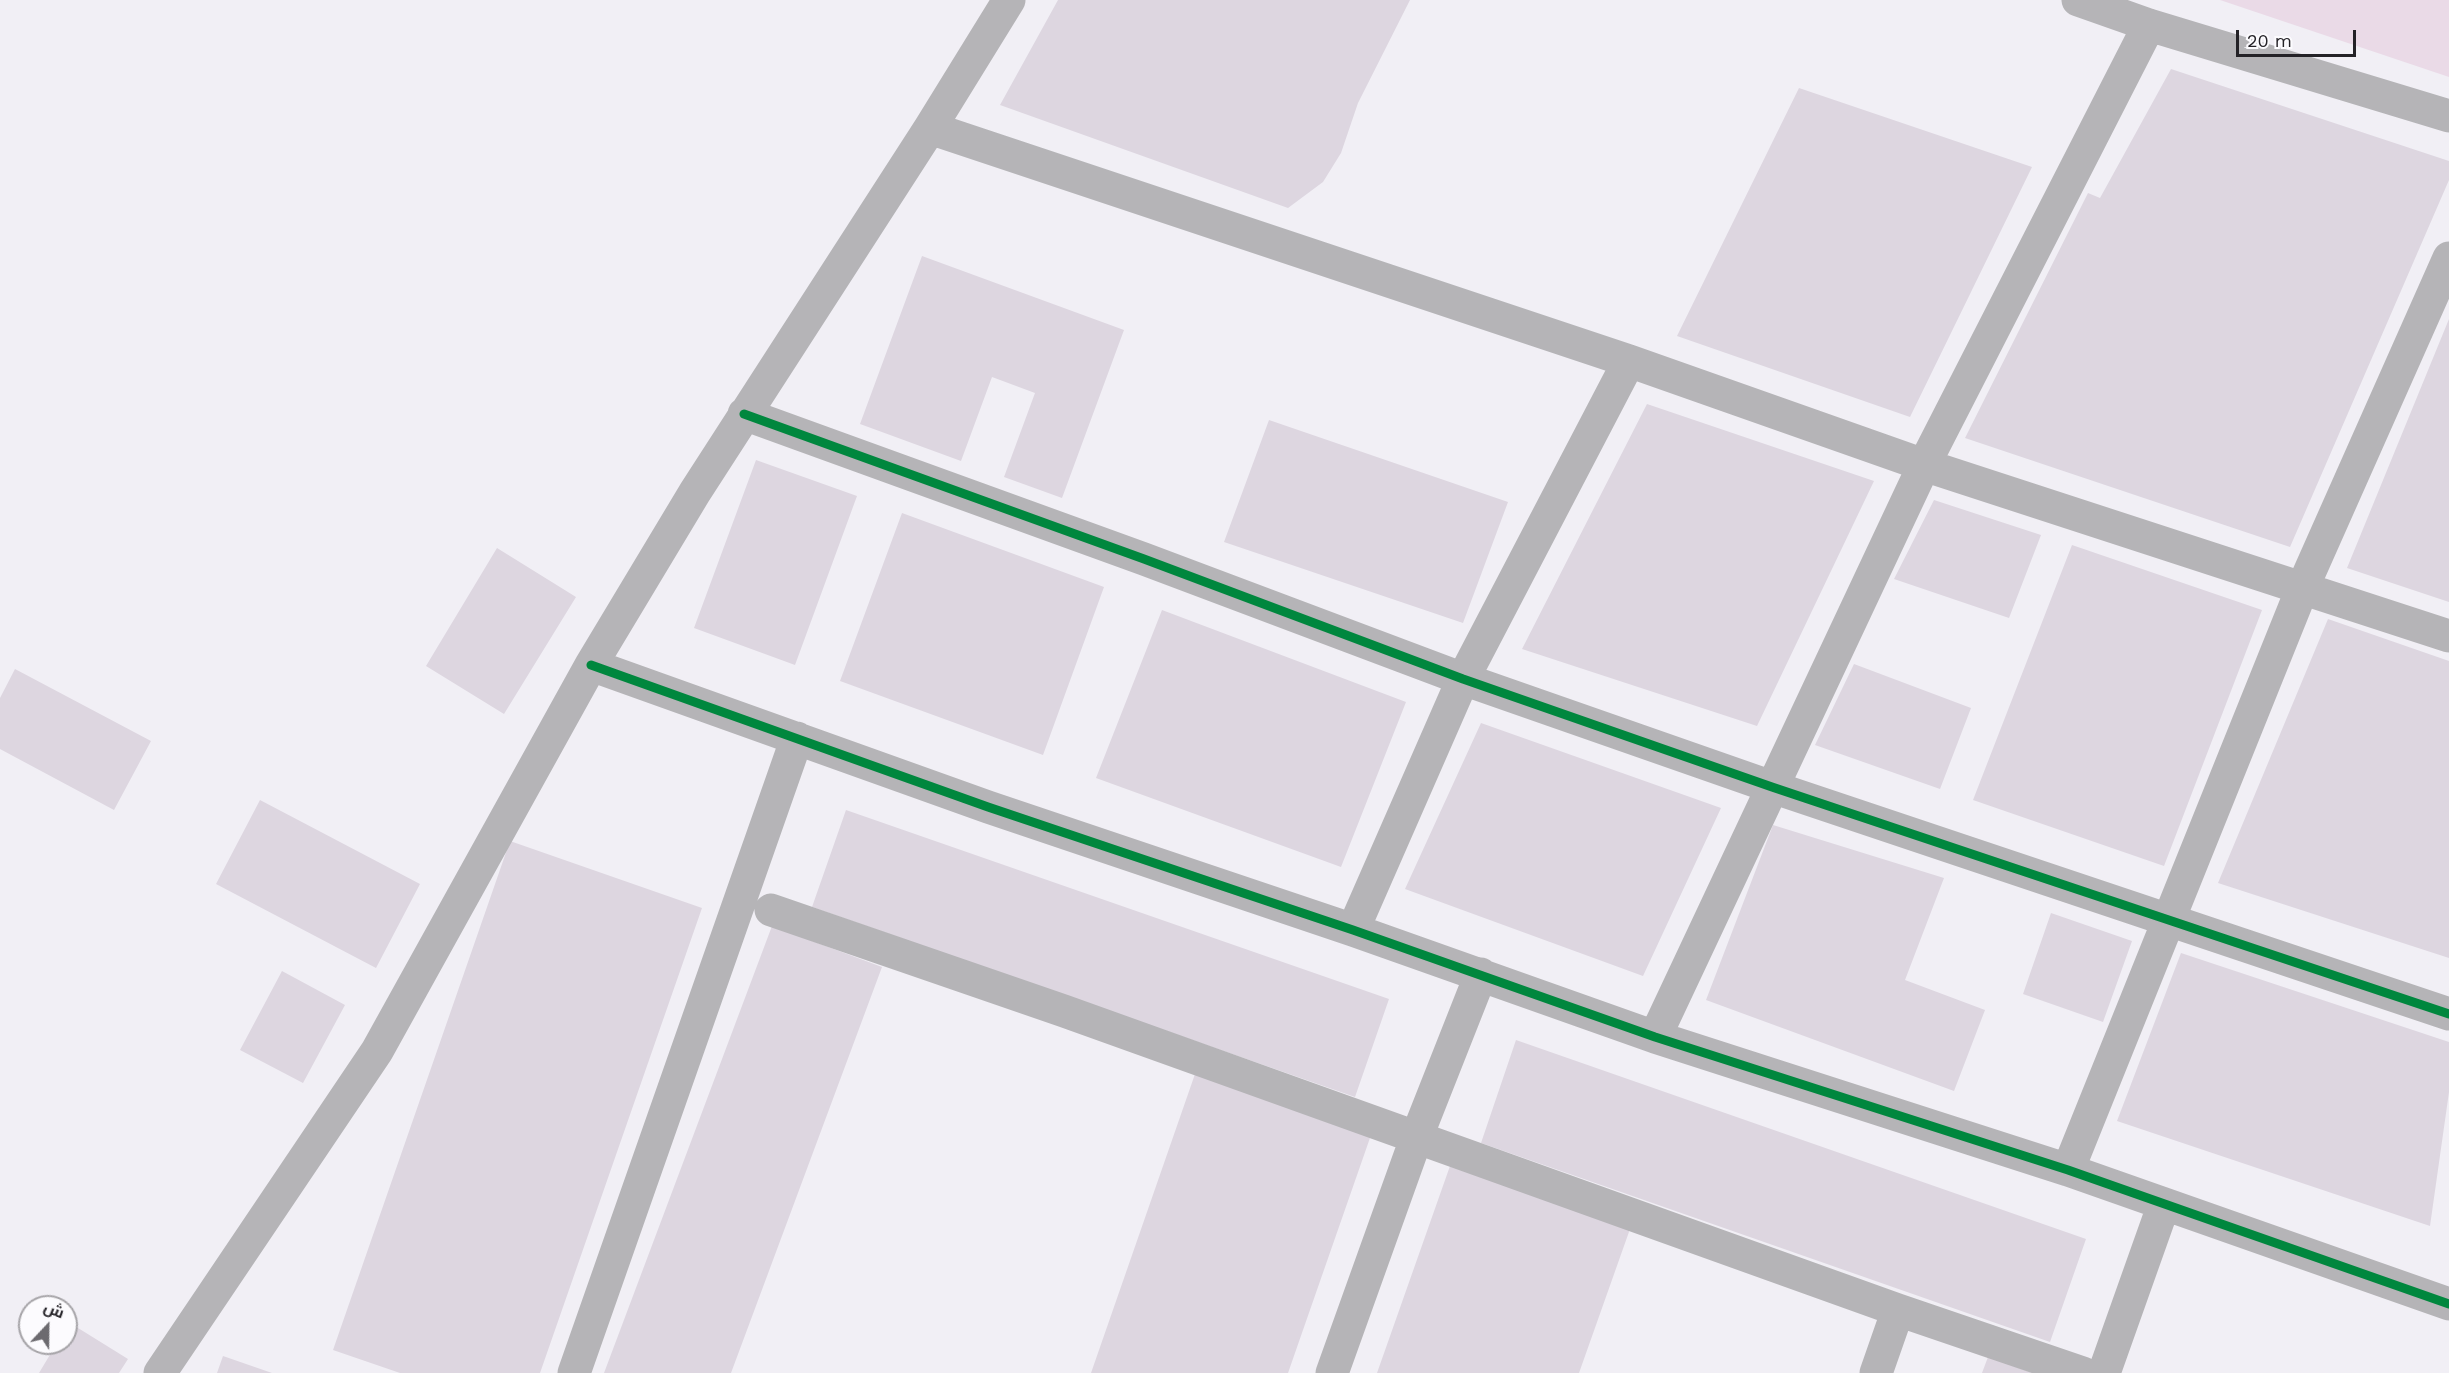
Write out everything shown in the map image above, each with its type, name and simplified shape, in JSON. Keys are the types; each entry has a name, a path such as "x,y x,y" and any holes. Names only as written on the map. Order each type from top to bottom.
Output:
{"street":[{"path":"160,1373 377,1051 591,665 744,414 930,128 1009,0"},
{"path":"2078,0 2149,25 2449,116"},
{"path":"1655,1037 1924,465 2149,25"},
{"path":"930,128 1629,361 1924,465 2449,636"},
{"path":"2068,1170 2302,589 2449,258"},
{"path":"1353,930 1463,679 1629,361"},
{"path":"744,414 1155,563 1463,679 2168,922 2449,1014"},
{"path":"591,665 988,807 1353,930 1655,1037 2068,1170 2449,1304"},
{"path":"574,1373 797,738"},
{"path":"771,910 1417,1136 1898,1310 2083,1373"},
{"path":"1332,1373 1417,1136 1480,974"},
{"path":"2104,1373 2164,1203"},
{"path":"1876,1373 1898,1310"}],"shaded area":[{"path":"2220,0 2449,0 2449,77"}],"building":[{"path":"1058,0 1410,0 1358,103 1341,153 1323,182 1288,208 1000,105"},
{"path":"2171,69 2449,161 2449,180 2290,547 1965,438 2088,193 2100,198"},
{"path":"1799,88 2032,167 1910,417 1677,336"},
{"path":"922,256 1124,330 1062,498 1004,477 1035,393 992,377 961,461 860,424"},
{"path":"2449,319 2449,602 2347,568"},
{"path":"1647,404 1874,481 1757,726 1522,649"},
{"path":"1269,420 1508,502 1463,623 1224,542"},
{"path":"756,460 857,496 795,665 694,628"},
{"path":"1934,500 2041,535 2009,618 1894,579"},
{"path":"902,513 1104,587 1043,755 840,681"},
{"path":"2072,545 2262,610 2164,866 1973,800"},
{"path":"497,548 576,597 504,714 426,666"},
{"path":"1162,610 1406,702 1341,867 1096,778"},
{"path":"2328,619 2449,661 2449,958 2218,883"},
{"path":"1854,664 1971,708 1940,789 1815,745"},
{"path":"15,669 151,741 114,810 0,749 0,698"},
{"path":"1481,723 1721,808 1643,976 1405,889"},
{"path":"260,800 420,884 376,968 216,884"},
{"path":"846,810 1389,999 1355,1097 812,907"},
{"path":"1773,825 1944,878 1905,980 1985,1010 1954,1091 1706,1000"},
{"path":"510,841 702,908 540,1373 400,1373 333,1350"},
{"path":"2051,913 2132,941 2103,1022 2023,994"},
{"path":"772,926 882,967 731,1373 604,1373"},
{"path":"2181,953 2449,1042 2449,1092 2430,1226 2117,1121"},
{"path":"282,971 345,1005 303,1083 240,1050"},
{"path":"1516,1040 2086,1239 2050,1342 1481,1143"},
{"path":"1195,1074 1371,1135 1288,1373 1091,1373"},
{"path":"1450,1166 1630,1229 1579,1373 1377,1373"},
{"path":"78,1328 128,1359 119,1373 39,1373 50,1355 78,1355"},
{"path":"223,1356 272,1373 217,1373"},
{"path":"1988,1357 2033,1373 1982,1373"}],"cycle path":[{"path":"744,414 1144,559 1463,679 1772,787 2449,1014"},
{"path":"591,665 988,807 1353,930 1655,1037 2068,1170 2449,1304"}]}
